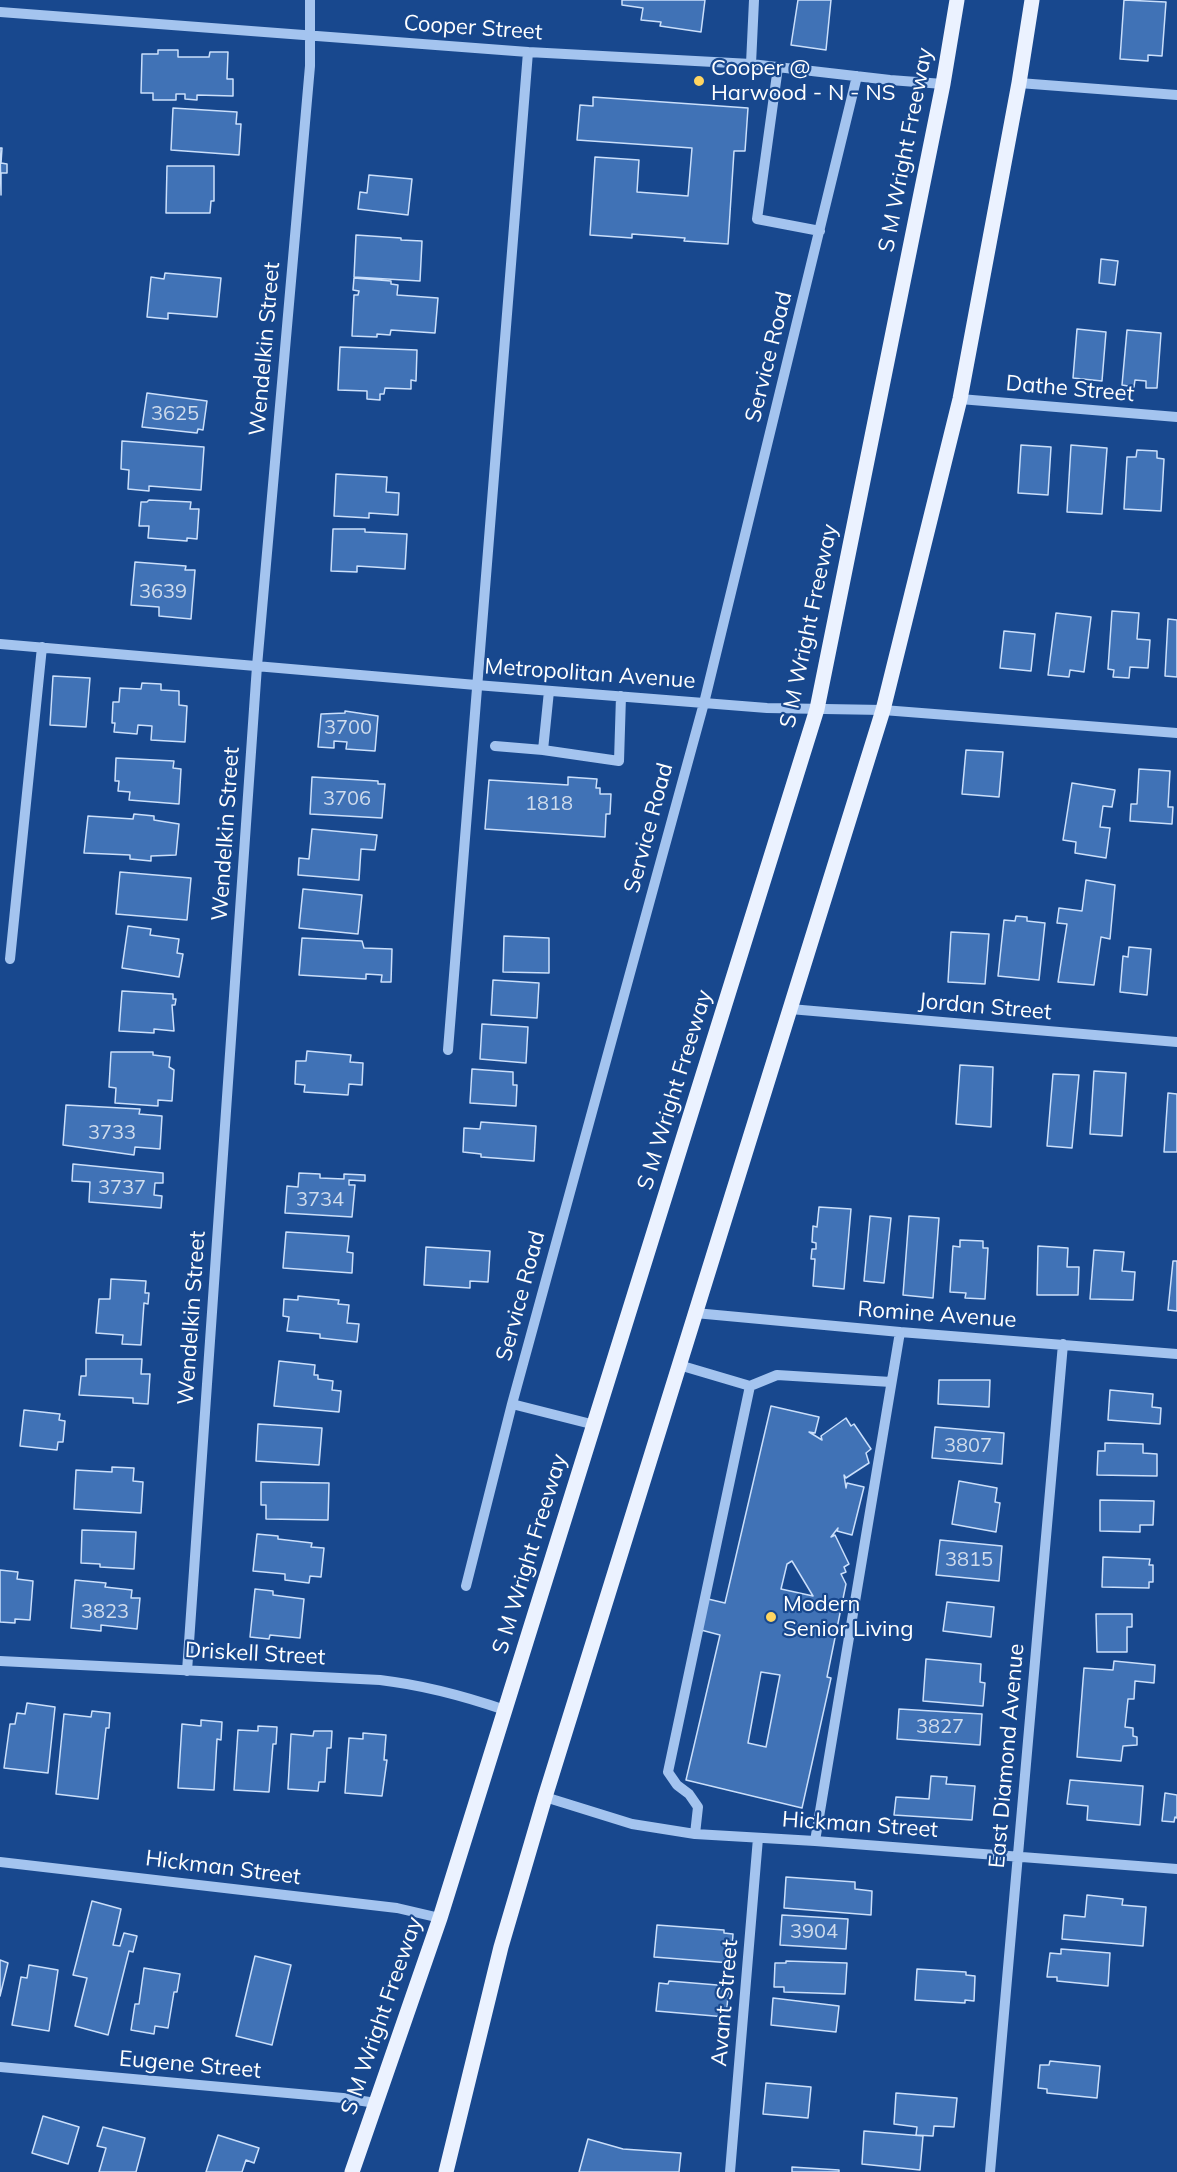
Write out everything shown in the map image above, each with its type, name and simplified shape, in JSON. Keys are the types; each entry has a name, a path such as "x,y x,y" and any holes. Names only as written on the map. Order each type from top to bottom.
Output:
{"main road":[{"name":"S M Wright Freeway","path":"352,2172 440,1918 817,710 943,84 957,0"},
{"path":"446,2172 501,1947 545,1797 883,710 960,399 1019,83 1032,0"}],"street":[{"name":"Wendelkin Street","path":"186,1671 257,666 310,66 310,0"},
{"path":"751,64 754,0"},
{"name":"Cooper Street","path":"0,12 528,52 751,64 943,84"},
{"path":"448,1050 528,52"},
{"path":"778,67 757,219 820,231"},
{"name":"Service Road","path":"466,1586 512,1404 704,703 857,76"},
{"path":"1019,83 1177,95"},
{"name":"Dathe Street","path":"960,399 1177,417"},
{"name":"Metropolitan Avenue","path":"0,644 704,703 817,710 883,710 1177,732"},
{"path":"10,959 42,647"},
{"path":"543,750 549,691"},
{"path":"495,746 619,761 621,696"},
{"name":"Jordan Street","path":"790,1009 1177,1042"},
{"name":"Romine Avenue","path":"695,1313 1177,1354"},
{"path":"815,1841 900,1332"},
{"name":"East Diamond Avenue","path":"990,2172 1063,1344"},
{"path":"679,1365 750,1386 777,1375 891,1382"},
{"path":"695,1834 698,1807 668,1772 750,1386"},
{"path":"512,1404 595,1425"},
{"name":"Driskell Street","path":"0,1661 380,1680 414,1684 505,1710"},
{"name":"Hickman Street","path":"545,1797 632,1824 695,1834 1177,1869"},
{"name":"Avant Street","path":"730,2172 758,1838"},
{"name":"Hickman Street","path":"0,1862 397,1908 440,1918"},
{"name":"Eugene Street","path":"0,2067 343,2098 376,2103"}],"building":[{"path":"622,0 705,0 701,32 660,26 661,22 641,20 643,8 622,5"},
{"path":"798,0 831,0 826,50 791,45"},
{"path":"1124,0 1166,2 1162,56 1148,55 1148,61 1120,59"},
{"path":"158,50 178,50 178,57 209,57 210,52 228,52 227,79 233,79 233,96 197,95 197,100 185,99 185,94 176,94 176,100 153,100 153,93 141,93 142,54 158,54"},
{"path":"593,97 748,108 745,151 734,151 728,244 632,234 632,238 590,235 595,157 639,160 637,192 688,196 692,148 577,140 580,105 593,106"},
{"path":"173,108 237,112 236,124 241,124 239,155 171,150"},
{"path":"0,148 2,148 1,163 7,164 7,173 1,173 1,195"},
{"path":"167,166 214,166 214,201 211,201 210,213 166,213"},
{"path":"369,175 412,179 408,215 358,209 360,192 367,193"},
{"path":"356,235 422,241 420,281 354,277"},
{"path":"1101,259 1118,261 1115,285 1099,283"},
{"path":"165,273 221,278 217,317 168,313 168,319 147,317 151,277 164,279"},
{"path":"354,278 391,281 391,284 398,285 397,295 438,298 435,333 391,330 390,335 377,334 377,337 352,336 354,295 358,295 359,291 353,290"},
{"path":"1077,329 1106,332 1102,381 1073,378"},
{"path":"1127,330 1161,333 1157,388 1146,388 1146,381 1135,380 1134,387 1122,385"},
{"path":"340,347 417,350 416,381 411,380 411,389 385,388 384,394 380,394 380,400 367,399 367,391 338,390"},
{"path":"147,393 207,401 203,430 198,429 197,433 142,427"},
{"path":"122,441 204,447 201,490 149,486 149,491 128,489 129,470 121,469"},
{"path":"1021,445 1051,447 1048,495 1018,493"},
{"path":"1071,445 1107,448 1102,514 1067,512"},
{"path":"1137,450 1157,451 1157,458 1164,459 1161,511 1124,509 1127,457 1136,457"},
{"path":"336,474 387,477 386,492 399,493 398,515 369,513 369,518 334,516"},
{"path":"149,500 191,502 190,509 199,509 197,539 187,538 187,541 148,538 149,526 139,526 141,502"},
{"path":"333,529 365,529 365,532 407,534 405,569 357,566 357,572 331,571"},
{"path":"135,562 186,566 185,570 195,570 191,619 159,616 159,607 131,605"},
{"path":"1112,611 1139,613 1137,639 1150,640 1148,668 1130,667 1129,678 1113,677 1114,670 1108,669"},
{"path":"1056,613 1091,617 1084,672 1070,670 1069,677 1048,675"},
{"path":"1168,619 1177,620 1177,677 1165,676"},
{"path":"1004,631 1035,634 1031,671 1000,668"},
{"path":"53,676 90,678 86,727 50,725"},
{"path":"142,683 161,684 161,690 179,691 179,705 187,706 185,742 151,740 152,726 138,725 137,734 114,732 113,702 119,702 120,688 141,689"},
{"path":"345,711 378,716 375,751 346,749 347,742 334,741 334,748 318,747 321,714 345,713"},
{"path":"966,750 1003,752 999,797 962,794"},
{"path":"116,758 174,761 173,768 181,769 179,804 129,800 130,792 118,791 119,781 115,781"},
{"path":"1139,769 1170,771 1168,807 1173,807 1172,824 1130,821 1131,804 1137,804"},
{"path":"312,777 378,781 378,784 385,784 382,818 310,814"},
{"path":"568,777 597,779 596,788 600,788 600,794 611,794 610,814 606,814 605,837 485,829 489,780 568,785"},
{"path":"1072,783 1115,790 1112,807 1103,806 1100,827 1110,828 1106,858 1075,853 1076,842 1063,840"},
{"path":"134,814 154,816 154,820 179,824 176,855 151,856 151,861 130,859 130,855 84,853 88,816 133,819"},
{"path":"312,829 377,835 375,850 361,849 359,880 298,875 299,858 309,859"},
{"path":"120,872 191,878 187,920 116,914"},
{"path":"1086,880 1115,885 1110,939 1101,937 1094,985 1058,982 1067,924 1057,923 1059,908 1082,911"},
{"path":"303,889 362,895 358,934 299,928"},
{"path":"1016,916 1027,917 1027,921 1045,923 1039,980 998,976 1004,920 1015,921"},
{"path":"128,926 151,929 150,935 179,939 177,953 183,954 179,977 122,968"},
{"path":"951,932 989,934 985,984 948,982"},
{"path":"504,936 549,938 549,973 503,972"},
{"path":"302,938 362,941 364,948 392,949 391,982 381,982 382,975 366,974 366,979 299,975"},
{"path":"1129,947 1151,949 1147,995 1120,992 1123,956 1128,957"},
{"path":"493,980 539,983 537,1018 491,1015"},
{"path":"122,991 173,994 173,999 176,999 175,1005 172,1005 174,1031 154,1029 154,1033 119,1031"},
{"path":"482,1024 528,1027 526,1063 480,1059"},
{"path":"307,1051 351,1055 350,1062 363,1063 362,1085 349,1084 348,1095 304,1092 305,1085 295,1084 296,1061 306,1061"},
{"path":"111,1052 153,1052 153,1055 170,1057 169,1067 174,1070 172,1101 158,1100 158,1106 115,1103 116,1088 109,1087"},
{"path":"960,1065 993,1067 991,1127 956,1124"},
{"path":"472,1069 513,1072 513,1085 517,1085 516,1106 470,1103"},
{"path":"1094,1071 1126,1073 1122,1136 1090,1134"},
{"path":"1053,1074 1079,1075 1072,1148 1047,1146"},
{"path":"1168,1093 1177,1094 1177,1152 1164,1152"},
{"path":"66,1105 140,1109 139,1114 162,1116 160,1149 135,1147 134,1155 63,1145"},
{"path":"481,1122 536,1126 534,1161 481,1157 481,1154 463,1152 464,1128 480,1129"},
{"path":"73,1164 163,1173 163,1183 155,1183 154,1195 162,1196 161,1208 89,1202 90,1182 72,1181"},
{"path":"299,1173 320,1174 320,1178 344,1179 344,1174 365,1175 365,1181 349,1180 349,1185 355,1185 352,1217 285,1213 287,1186 298,1187"},
{"path":"819,1207 851,1209 844,1289 813,1286 815,1259 811,1259 812,1249 816,1249 816,1243 812,1242 813,1226 817,1227"},
{"path":"870,1216 891,1218 884,1283 864,1281"},
{"path":"909,1216 939,1218 933,1298 903,1295"},
{"path":"286,1232 349,1236 347,1252 353,1253 352,1273 283,1268"},
{"path":"960,1240 983,1241 983,1248 988,1248 985,1299 965,1298 966,1293 950,1292 953,1246 960,1247"},
{"path":"1038,1246 1068,1248 1067,1267 1079,1267 1078,1295 1037,1295"},
{"path":"426,1247 490,1251 488,1282 470,1281 470,1288 424,1285"},
{"path":"1094,1250 1124,1252 1122,1271 1135,1272 1133,1300 1090,1299"},
{"path":"1173,1261 1177,1261 1177,1311 1168,1310"},
{"path":"111,1279 146,1281 145,1293 149,1293 148,1304 144,1303 141,1345 122,1344 123,1335 96,1333 99,1299 110,1299"},
{"path":"298,1296 339,1300 338,1304 349,1305 347,1323 359,1324 357,1342 320,1338 320,1334 287,1331 289,1317 283,1316 284,1299 298,1300"},
{"path":"86,1359 142,1359 141,1374 150,1374 148,1404 133,1403 133,1398 79,1395 81,1376 86,1376"},
{"path":"279,1361 315,1365 314,1375 318,1375 318,1379 333,1381 332,1390 341,1391 339,1412 274,1406"},
{"path":"939,1380 990,1380 989,1407 938,1404"},
{"path":"1110,1390 1153,1394 1152,1407 1161,1408 1160,1424 1108,1420"},
{"name":"Modern Senior Living","path":"771,1406 819,1417 815,1433 809,1432 822,1440 821,1436 846,1418 851,1426 854,1424 871,1449 866,1453 869,1463 846,1478 844,1475 846,1488 847,1483 864,1487 852,1535 837,1531 838,1528 831,1537 835,1535 849,1564 844,1567 846,1572 841,1574 846,1584 827,1677 831,1678 802,1808 686,1780 720,1635 701,1630 708,1599 725,1603","holes":["792,1561 813,1596 781,1589 787,1564","761,1672 780,1675 766,1747 748,1743"]},
{"path":"24,1410 60,1414 59,1420 65,1421 63,1442 58,1442 57,1450 20,1446"},
{"path":"258,1424 322,1428 319,1465 256,1461"},
{"path":"935,1427 1004,1433 1002,1464 932,1458"},
{"path":"1105,1443 1143,1444 1143,1453 1157,1454 1157,1476 1097,1475 1098,1451 1105,1451"},
{"path":"112,1467 134,1468 133,1481 143,1482 141,1513 74,1509 76,1470 112,1472"},
{"path":"959,1481 997,1488 995,1502 1000,1503 996,1532 952,1524"},
{"path":"261,1482 329,1483 328,1520 266,1519 266,1505 261,1505"},
{"path":"1100,1500 1154,1501 1153,1525 1140,1525 1140,1532 1100,1531"},
{"path":"82,1530 136,1532 134,1569 100,1567 100,1564 81,1563"},
{"path":"257,1534 312,1543 311,1547 324,1548 321,1577 310,1576 309,1583 285,1580 285,1574 253,1571"},
{"path":"940,1540 1002,1546 999,1581 936,1575"},
{"path":"1103,1557 1150,1559 1149,1565 1153,1565 1153,1582 1149,1582 1149,1588 1102,1587"},
{"path":"0,1570 18,1572 17,1579 33,1581 30,1620 15,1619 15,1623 0,1622"},
{"path":"75,1580 106,1583 105,1587 132,1590 131,1598 140,1598 137,1629 101,1625 101,1631 71,1628"},
{"path":"255,1589 273,1591 273,1595 304,1599 300,1638 270,1635 269,1639 250,1637"},
{"path":"947,1602 994,1607 991,1637 943,1631"},
{"path":"1096,1614 1132,1614 1132,1627 1127,1627 1127,1652 1097,1652"},
{"path":"926,1659 981,1664 980,1682 985,1683 983,1706 923,1701"},
{"path":"1114,1661 1155,1665 1154,1683 1135,1681 1134,1699 1128,1699 1125,1727 1133,1728 1133,1736 1137,1737 1137,1745 1123,1746 1121,1761 1077,1757 1084,1668 1113,1670"},
{"path":"27,1703 55,1707 48,1773 4,1768 10,1724 15,1724 17,1713 25,1714"},
{"path":"899,1709 982,1714 980,1745 897,1739"},
{"path":"92,1711 110,1713 109,1728 106,1728 98,1799 56,1794 64,1714 91,1717"},
{"path":"201,1720 222,1722 221,1740 217,1739 214,1790 178,1788 182,1724 201,1726"},
{"path":"258,1726 277,1727 276,1744 273,1744 269,1792 234,1790 238,1730 258,1731"},
{"path":"314,1731 332,1731 331,1748 327,1748 325,1782 319,1782 318,1791 288,1789 291,1734 313,1736"},
{"path":"363,1733 386,1735 384,1760 387,1760 382,1796 345,1793 349,1738 363,1739"},
{"path":"931,1776 947,1777 946,1784 975,1786 972,1820 894,1815 896,1797 929,1799"},
{"path":"1070,1780 1143,1786 1140,1825 1087,1820 1088,1806 1067,1804"},
{"path":"1165,1793 1177,1795 1177,1818 1175,1817 1174,1822 1162,1821"},
{"path":"786,1877 855,1882 855,1889 872,1891 871,1915 784,1908"},
{"path":"1087,1895 1123,1899 1122,1905 1146,1907 1143,1946 1062,1939 1064,1915 1085,1917"},
{"path":"92,1901 121,1909 113,1945 120,1946 124,1933 137,1936 133,1952 129,1951 108,2035 75,2026 87,1978 73,1975"},
{"path":"782,1915 848,1919 846,1949 780,1945"},
{"path":"657,1925 724,1930 724,1933 733,1934 731,1963 654,1957"},
{"path":"1061,1949 1110,1953 1108,1986 1057,1981 1057,1977 1047,1977 1050,1953 1061,1954"},
{"path":"255,1956 291,1965 272,2045 236,2036"},
{"path":"0,1960 8,1963 0,1996"},
{"path":"786,1961 847,1963 845,1994 784,1992 784,1987 774,1987 775,1963 786,1963"},
{"path":"29,1965 58,1970 49,2031 12,2025 21,1977 27,1978"},
{"path":"144,1968 180,1974 177,1992 174,1992 168,2028 155,2026 154,2034 131,2030 135,2004 139,2004"},
{"path":"917,1969 966,1972 966,1975 975,1976 974,2001 965,2000 965,2003 915,2000"},
{"path":"669,1981 729,1986 726,2017 656,2011 659,1983 668,1984"},
{"path":"773,1998 839,2006 836,2032 771,2025"},
{"path":"1050,2061 1100,2066 1097,2098 1047,2093 1047,2089 1038,2088 1040,2065 1049,2065"},
{"path":"766,2083 811,2087 808,2118 763,2114"},
{"path":"896,2093 957,2098 954,2127 934,2126 933,2136 916,2135 917,2127 894,2124"},
{"path":"43,2116 79,2127 68,2164 32,2153"},
{"path":"103,2127 145,2138 136,2172 99,2172 106,2148 97,2146"},
{"path":"864,2131 923,2136 920,2170 862,2164"},
{"path":"218,2135 259,2148 254,2163 246,2160 242,2172 206,2172"},
{"path":"588,2139 623,2149 681,2153 679,2172 579,2172"},
{"path":"792,2167 839,2170 839,2172 792,2172"}],"place":[{"name":"Cooper @ Harwood - N - NS","path":"699,81"},
{"name":"Modern Senior Living","path":"771,1617"}]}
